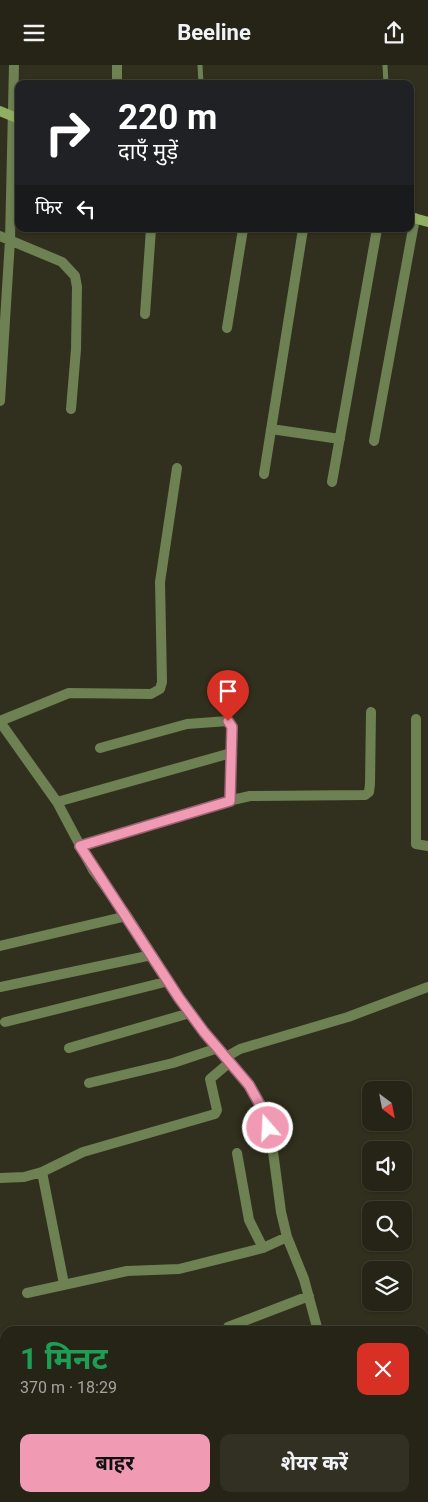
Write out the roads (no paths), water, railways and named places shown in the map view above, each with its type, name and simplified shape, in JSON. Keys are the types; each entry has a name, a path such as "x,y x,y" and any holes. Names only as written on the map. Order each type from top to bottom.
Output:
{"street":[{"path":"0,401 5,238 15,118 14,65"},
{"path":"116,65 117,80"},
{"path":"0,111 15,118"},
{"path":"414,217 428,222"},
{"path":"146,314 151,232"},
{"path":"227,328 243,232"},
{"path":"264,474 303,232"},
{"path":"332,482 376,232"},
{"path":"374,441 410,232"},
{"path":"5,238 62,262 75,276 77,287 76,349 70,409"},
{"path":"271,429 340,439"},
{"path":"177,468 160,582 162,682 160,689 151,694 69,693 0,721 57,802 93,870 127,915 190,1013 249,1085 264,1112 272,1144 281,1213 287,1237 309,1296 317,1326"},
{"path":"80,846 250,796 360,797 365,795 369,792 370,784 371,711"},
{"path":"416,719 416,845 428,846"},
{"path":"100,748 187,724 228,721 232,727 230,801"},
{"path":"57,802 231,753"},
{"path":"0,946 127,915"},
{"path":"0,987 152,955"},
{"path":"5,1022 169,981"},
{"path":"0,1178 24,1177 42,1172 83,1152 215,1114 217,1110 210,1079 240,1049 348,1017 428,987"},
{"path":"69,1048 190,1013"},
{"path":"89,1083 173,1063 218,1048"},
{"path":"237,1153 249,1220 263,1247"},
{"path":"42,1172 64,1284"},
{"path":"27,1293 127,1271 179,1269 263,1247 287,1237"},
{"path":"231,1326 309,1296"}],"lane":[{"path":"200,65 201,80"},
{"path":"385,65 386,80"}]}
